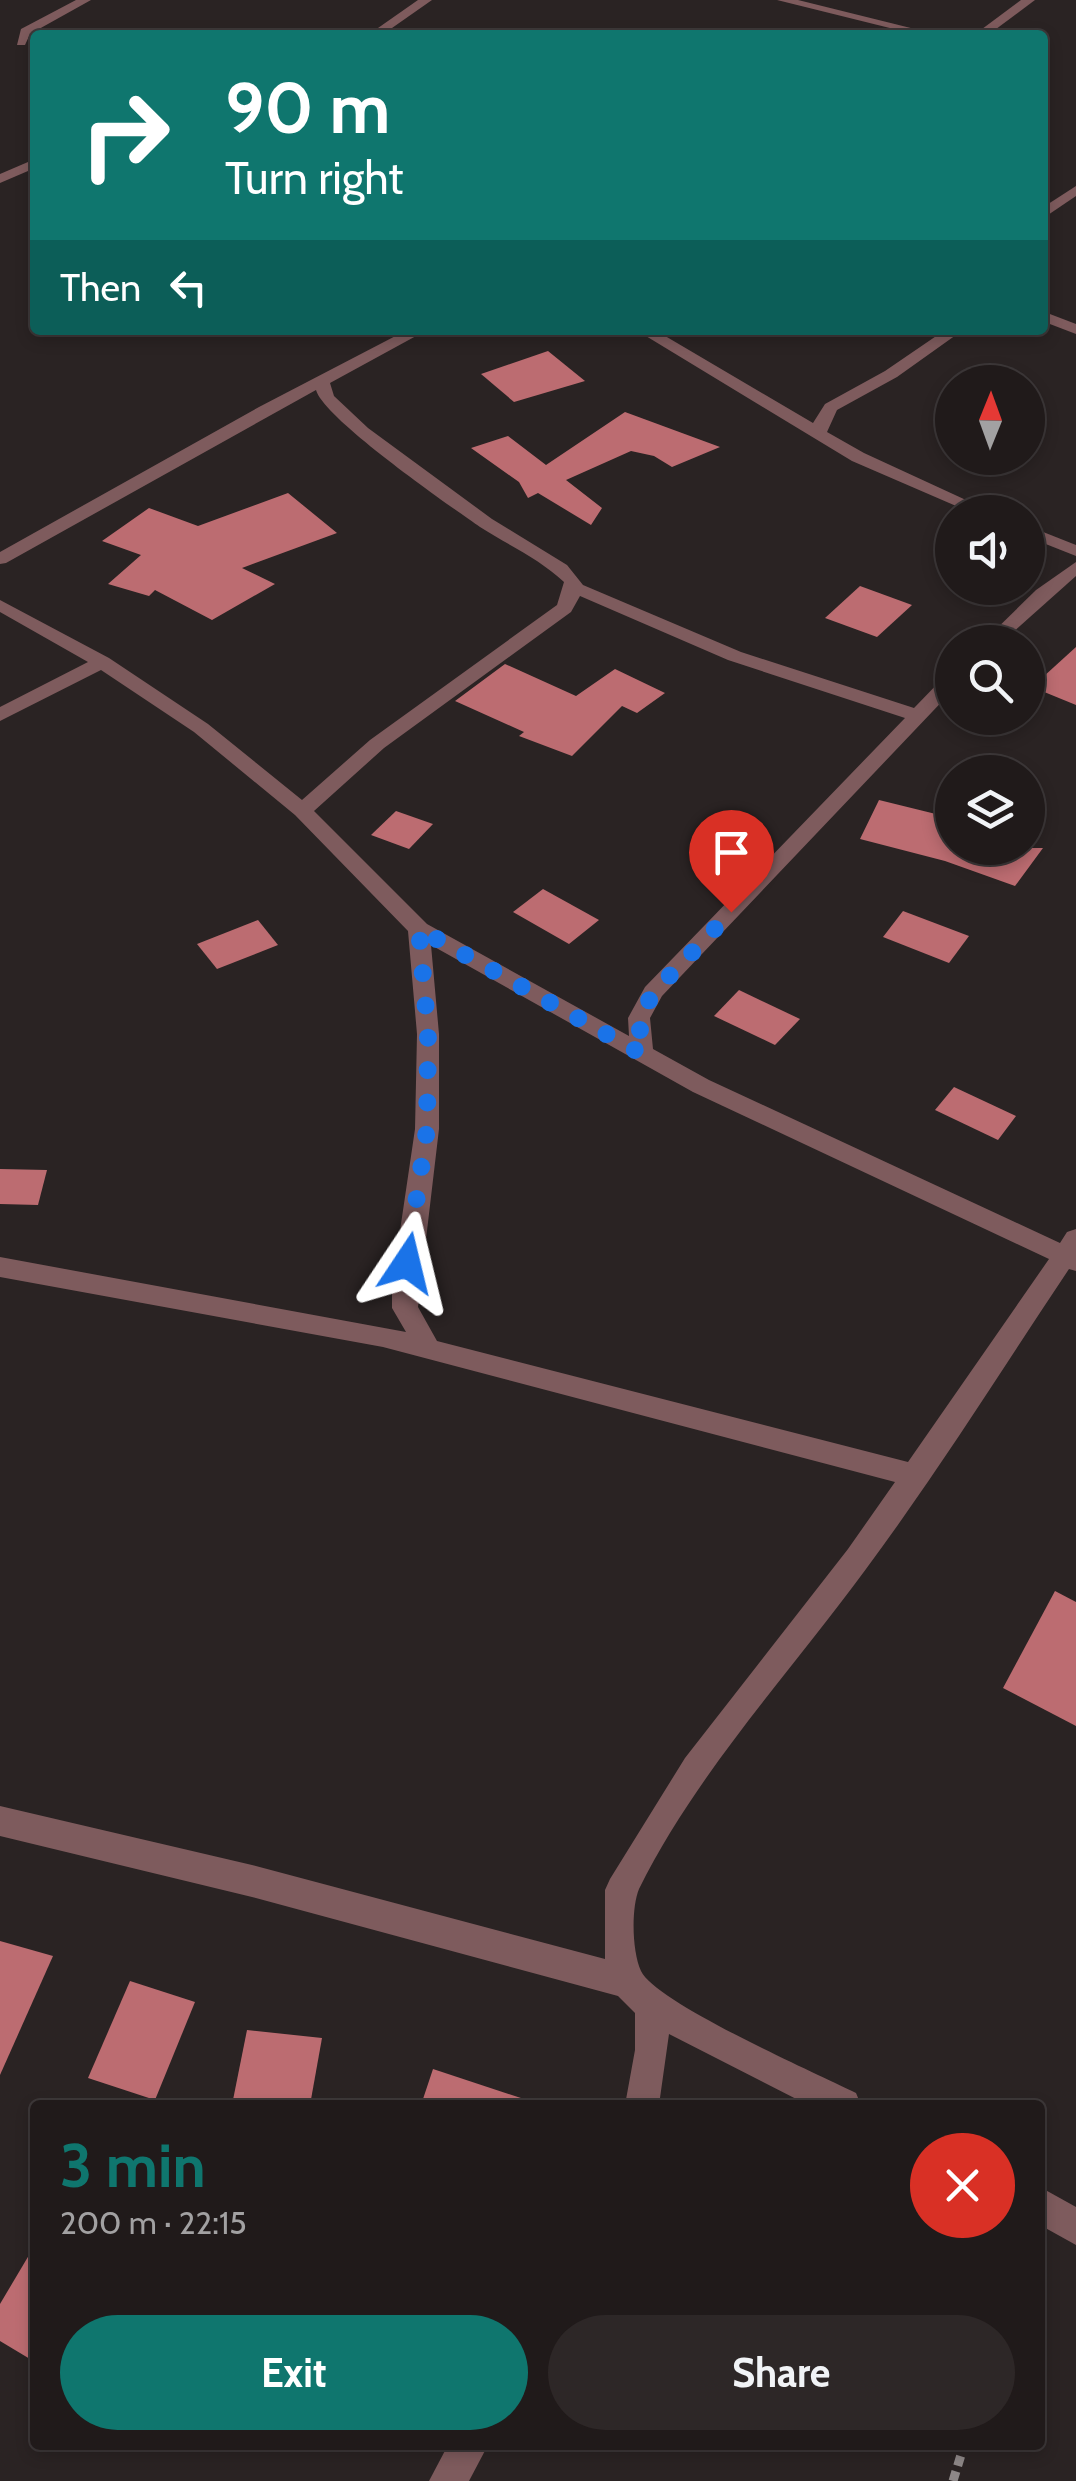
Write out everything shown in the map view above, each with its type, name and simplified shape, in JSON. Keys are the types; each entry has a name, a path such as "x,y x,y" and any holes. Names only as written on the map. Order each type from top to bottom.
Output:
{"street":[{"path":"22,43 24,32 85,0"},
{"path":"381,30 426,0"},
{"path":"782,0 911,30"},
{"path":"987,30 1029,0"},
{"path":"0,179 30,164"},
{"path":"1048,211 1076,190"},
{"path":"1048,318 1076,329"},
{"path":"0,559 248,419 410,335"},
{"path":"652,335 818,435 940,495"},
{"path":"818,435 822,418 832,407 916,359 948,335"},
{"path":"302,811 377,744 565,608 574,588 573,580 561,569 486,522 362,431 326,398 322,383"},
{"path":"1045,538 1076,551"},
{"path":"1010,625 1076,567"},
{"path":"574,588 625,605 709,646 915,715"},
{"path":"0,605 102,662 201,728 302,811 419,929 642,1054 1072,1252 858,1558 696,1768 621,1890 618,1953 640,1993 652,2050 643,2100"},
{"path":"0,715 102,662"},
{"path":"642,1054 639,1018 654,992 852,788 935,696"},
{"path":"419,929 428,1034 427,1129 404,1285 406,1308 429,1350"},
{"path":"0,1267 384,1337 914,1475"},
{"path":"0,1821 360,1908 640,1993 835,2100"},
{"path":"1045,2208 1076,2227"},
{"path":"448,2481 466,2450"}],"path":[{"path":"953,2481 962,2450"}],"building":[{"path":"548,351 585,381 514,402 481,374"},
{"path":"625,412 720,447 672,467 654,456 631,451 566,480 602,508 591,525 538,493 528,498 519,482 471,448 508,436 546,465"},
{"path":"288,493 337,533 242,568 275,584 212,620 155,590 149,596 108,584 141,555 102,541 149,508 198,526"},
{"path":"860,586 912,605 877,637 825,618"},
{"path":"1076,647 1076,705 1045,692 1045,675"},
{"path":"505,664 576,696 615,669 665,693 637,713 622,706 572,756 519,736 524,732 455,701"},
{"path":"879,800 935,814 935,858 860,839"},
{"path":"396,811 433,824 409,849 371,835"},
{"path":"956,865 1030,865 1015,886"},
{"path":"543,889 599,920 569,944 513,912"},
{"path":"903,911 969,936 949,963 883,937"},
{"path":"258,920 278,945 217,969 197,944"},
{"path":"739,990 800,1019 775,1045 714,1016"},
{"path":"954,1087 1016,1116 998,1140 935,1110"},
{"path":"0,1169 47,1170 38,1205 0,1204"},
{"path":"1055,1591 1076,1602 1076,1726 1003,1688"},
{"path":"0,1941 53,1956 0,2075"},
{"path":"130,1981 195,2002 155,2100 88,2078"},
{"path":"247,2030 322,2038 311,2100 233,2100"},
{"path":"433,2069 524,2099 524,2100 423,2100"},
{"path":"30,2253 30,2359 0,2341 0,2304"}],"route":[{"path":"407,1263 427,1129 428,1034 419,929 642,1054 639,1018 654,992 731,912"}]}
